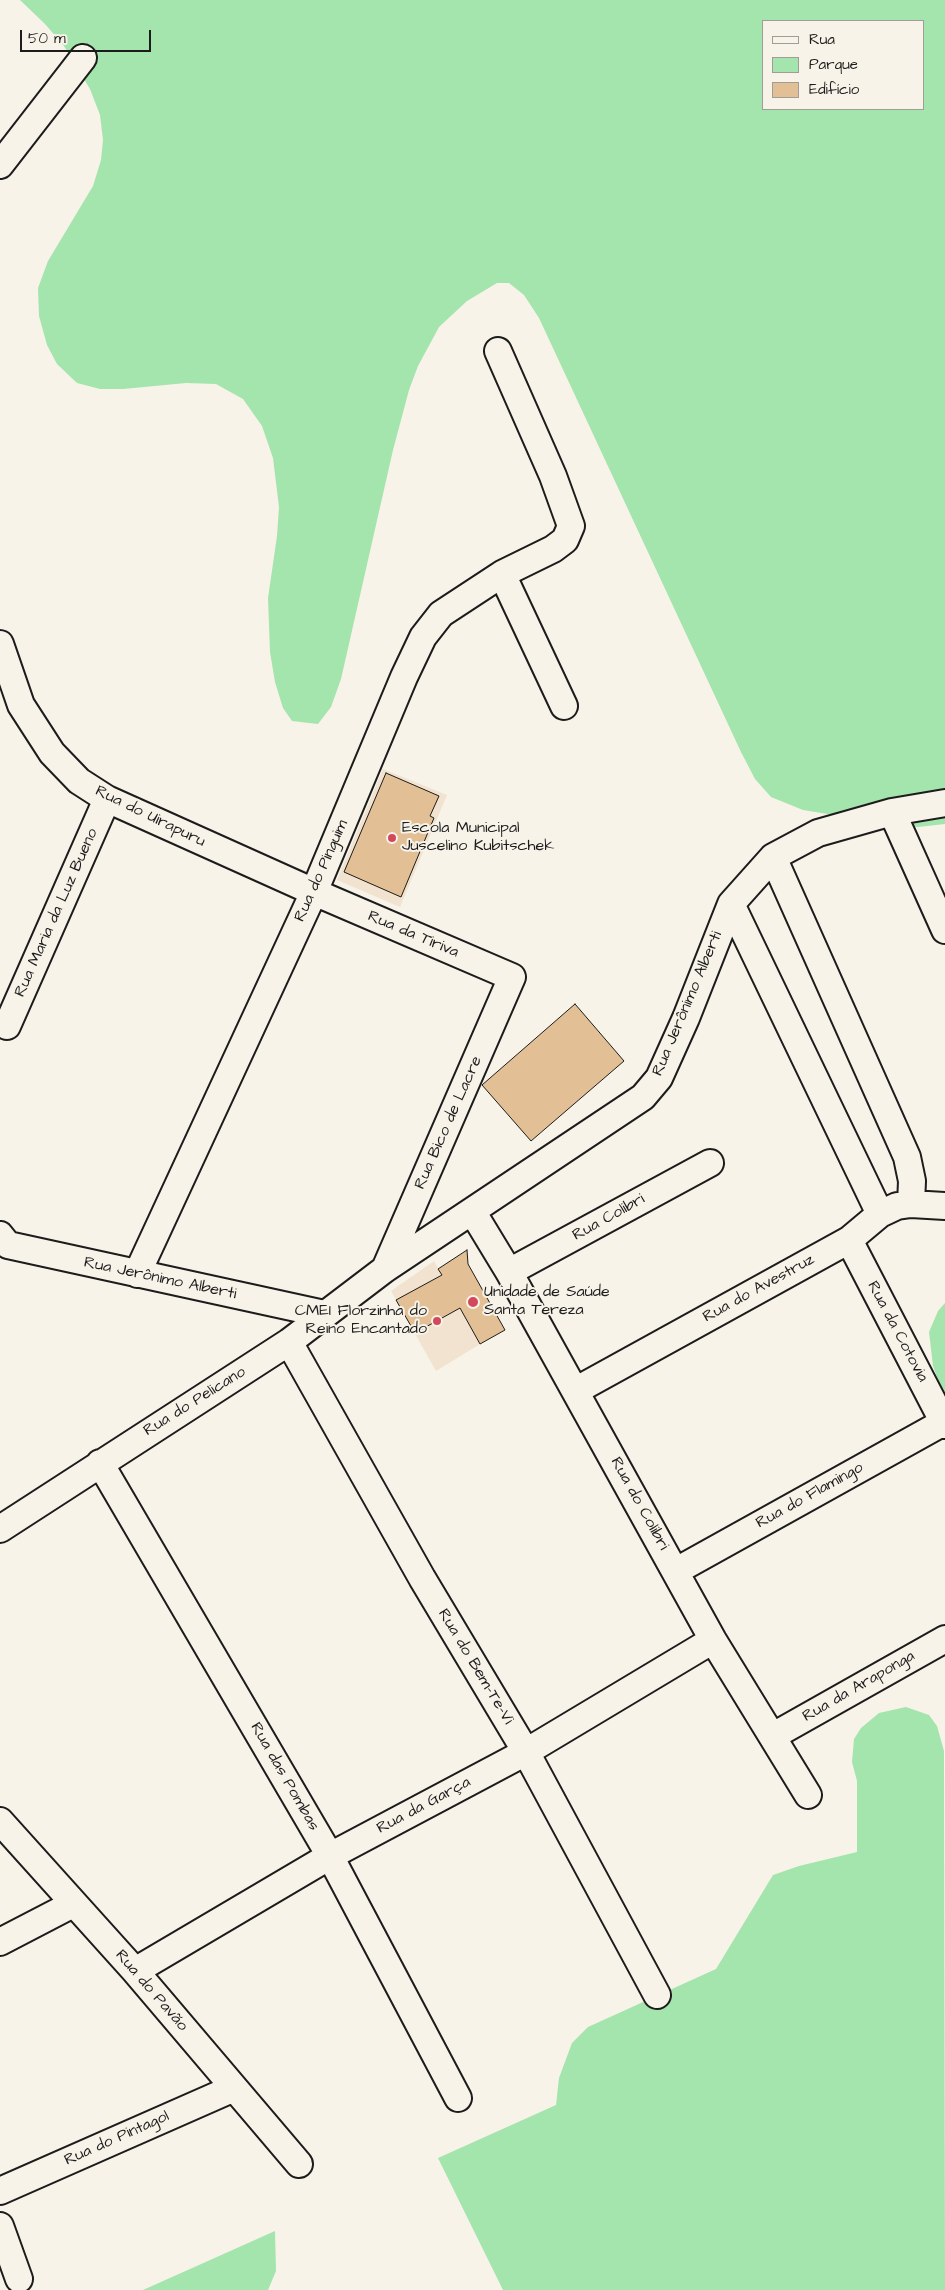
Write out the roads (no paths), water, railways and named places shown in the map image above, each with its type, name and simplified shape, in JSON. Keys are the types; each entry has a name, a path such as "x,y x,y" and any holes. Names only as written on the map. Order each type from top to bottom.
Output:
{"street":[{"path":"0,165 83,58"},
{"name":"Rua do Pinguim","path":"137,1274 314,892 404,676 423,638 441,614 502,574 554,549 565,540 571,526 553,476 498,351"},
{"path":"502,574 564,706"},
{"name":"Rua do Uirapuru","path":"0,644 21,705 52,753 79,781 108,799 314,892"},
{"name":"Rua Maria da Luz Bueno","path":"7,1026 108,799"},
{"name":"Rua Jerônimo Alberti","path":"385,1269 643,1097 659,1078 686,1018 731,904 773,857 818,833 892,812 945,803"},
{"path":"892,812 945,930"},
{"path":"773,857 907,1157 912,1180 911,1204"},
{"name":"Rua da Tiriva","path":"314,892 512,978"},
{"path":"731,904 880,1214"},
{"name":"Rua Bico de Lacre","path":"385,1269 512,978"},
{"name":"Rua Colibri","path":"509,1272 710,1163"},
{"name":"Rua do Avestruz","path":"575,1391 849,1240 880,1214 897,1206 911,1204 944,1210"},
{"name":"Rua do Colibri","path":"472,1211 509,1272 713,1640 808,1795"},
{"name":"Rua da Cotovia","path":"849,1240 941,1411"},
{"name":"Rua Jerônimo Alberti","path":"3,1244 324,1314"},
{"name":"Rua do Pelicano","path":"0,1529 100,1462 289,1342 385,1269"},
{"name":"Rua do Bem-Te-Vi","path":"289,1342 422,1578 526,1752 657,1995"},
{"name":"Rua do Flamingo","path":"676,1571 941,1411"},
{"name":"Rua das Pombas","path":"100,1462 330,1856 458,2098"},
{"name":"Rua da Araponga","path":"773,1736 945,1639"},
{"name":"Rua da Garça","path":"136,1972 330,1856 526,1752 713,1640"},
{"name":"Rua do Pavão","path":"0,1821 136,1972 299,2164"},
{"path":"0,1942 73,1904"},
{"name":"Rua do Pintagol","path":"0,2191 234,2088"},
{"path":"0,2226 19,2279"}],"place":[{"name":"Escola Municipal Juscelino Kubitschek","path":"392,838"},
{"name":"Unidade de Saúde Santa Tereza","path":"473,1302"},
{"name":"CMEI Florzinha do Reino Encantado","path":"437,1321"}]}
